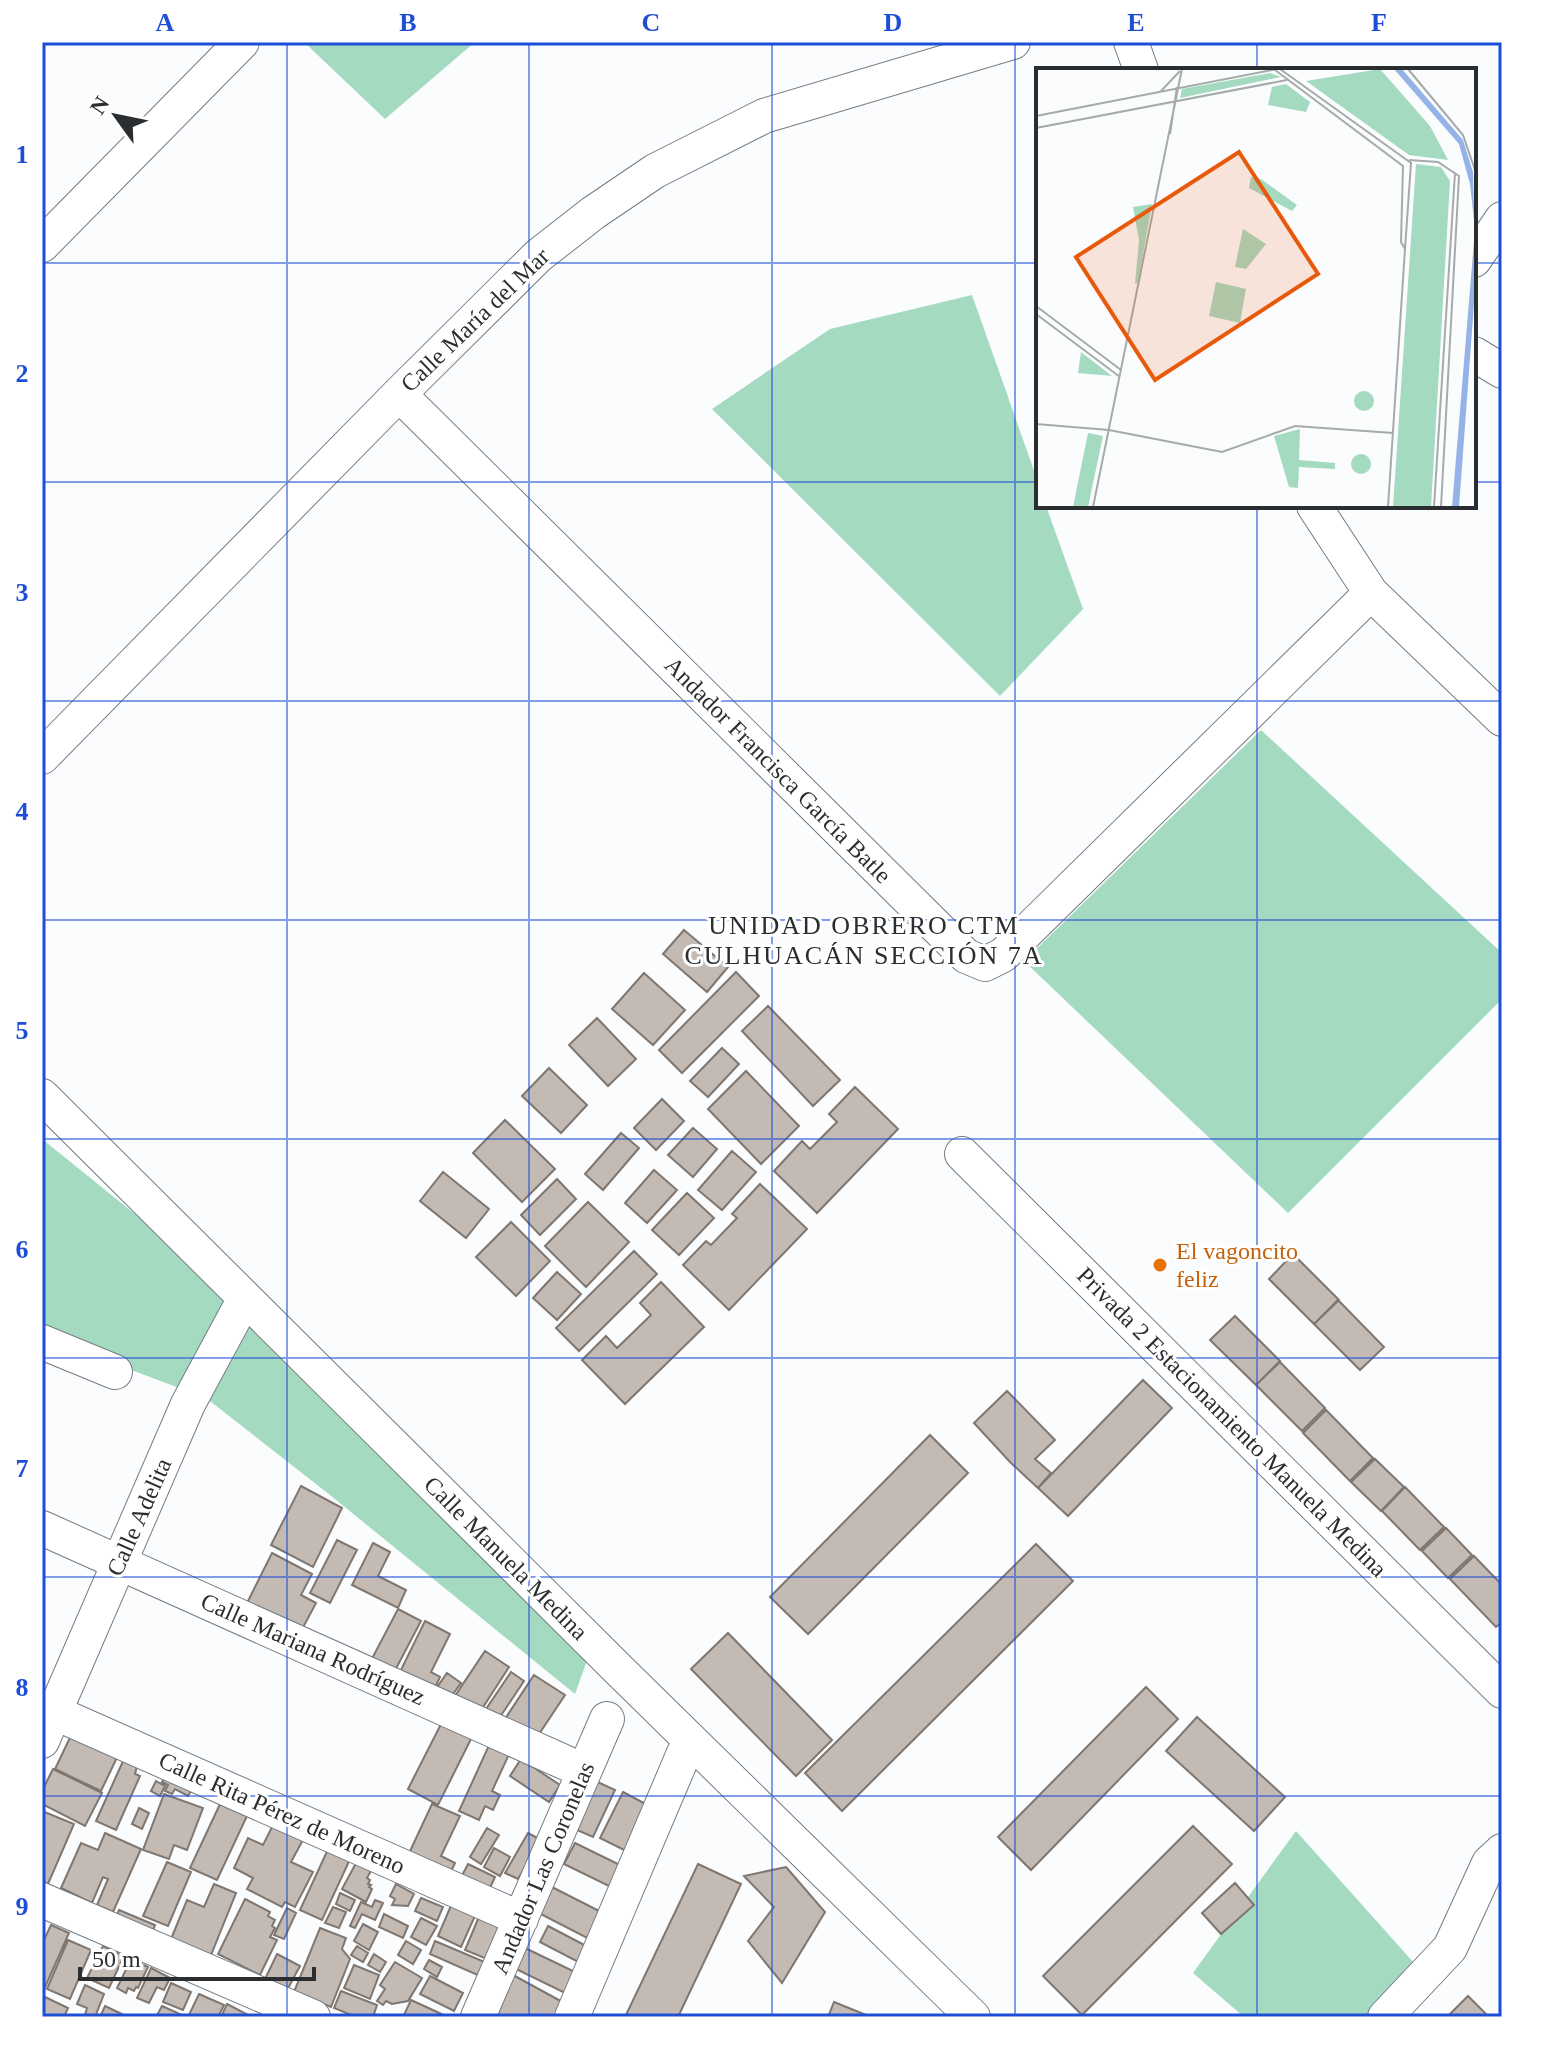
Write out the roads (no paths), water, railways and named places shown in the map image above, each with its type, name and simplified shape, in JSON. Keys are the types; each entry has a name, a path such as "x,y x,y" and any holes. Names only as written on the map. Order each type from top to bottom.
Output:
{"street":[{"path":"42,245 242,42"},
{"name":"Calle María del Mar","path":"42,757 538,256 593,213 655,171 764,116 1013,42"},
{"path":"1131,42 1140,68"},
{"path":"1476,257 1502,219"},
{"name":"Andador Francisca García Batle","path":"399,394 966,956 985,964 1003,955 1371,593"},
{"path":"1315,508 1371,593 1502,719"},
{"name":"Calle Manuela Medina","path":"42,1096 973,2017"},
{"name":"Privada 2 Estacionamiento Manuela Medina","path":"962,1154 1502,1691"},
{"name":"Calle Adelita","path":"46,1720 188,1404 245,1298"},
{"path":"42,1342 115,1372"},
{"name":"Calle Mariana Rodríguez","path":"42,1528 584,1771"},
{"name":"Andador Las Coronelas","path":"478,2017 607,1719"},
{"name":"Calle Rita Pérez de Moreno","path":"46,1720 521,1919"},
{"path":"572,2017 684,1753"},
{"path":"1385,2017 1450,1948 1489,1863 1502,1851"},
{"path":"42,1900 313,2017"}],"place":[{"name":"El vagoncito feliz","path":"1160,1265"}],"district":[{"name":"UNIDAD OBRERO CTM CULHUACÁN SECCIÓN 7A","path":"864,940"}]}
